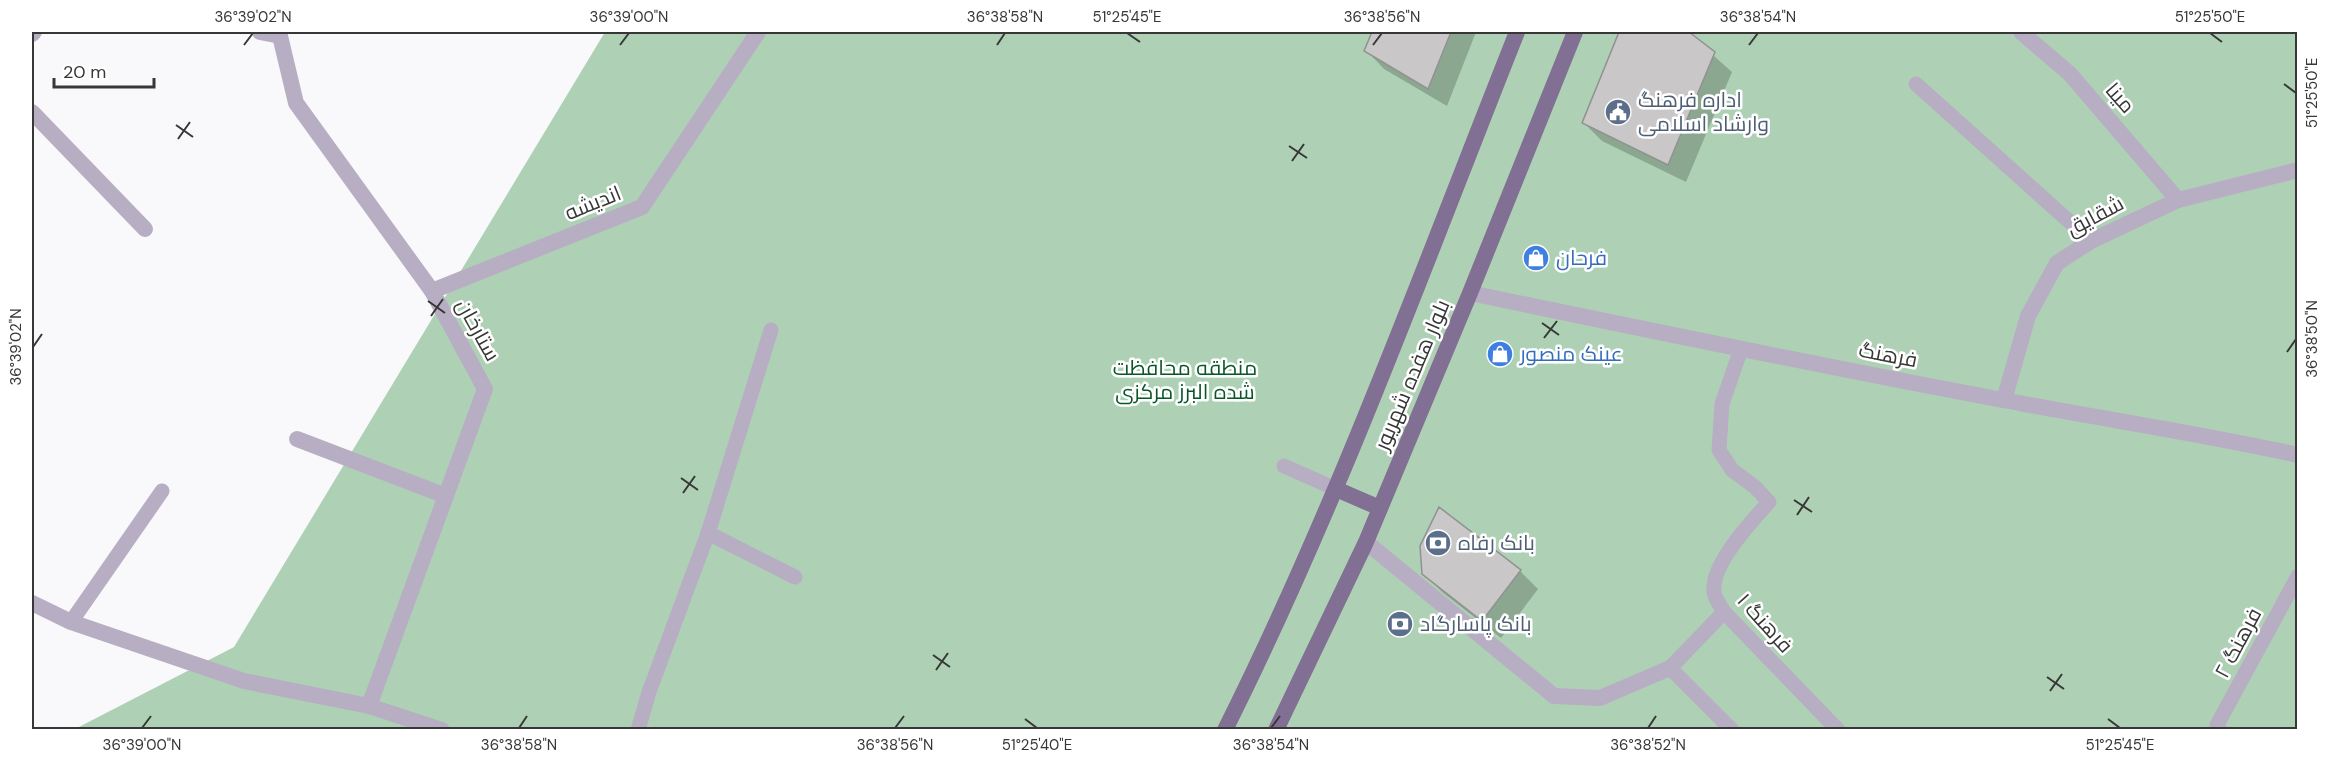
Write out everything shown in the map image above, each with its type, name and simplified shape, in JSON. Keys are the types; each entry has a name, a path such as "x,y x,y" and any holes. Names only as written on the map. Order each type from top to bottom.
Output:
{"main road":[{"name":"بلوار هفده شهریور","path":"1225,729 1336,489 1517,32"},
{"name":"بلوار هفده شهریور","path":"1276,729 1366,542 1470,293 1575,32"},
{"path":"1336,489 1380,508"}],"street":[{"path":"260,32 282,34"},
{"name":"اندیشه","path":"432,291 642,207 758,32"},
{"name":"مینا","path":"2021,32 2070,74 2178,200"},
{"name":"ستارخان","path":"282,34 296,103 432,291 485,389 369,706"},
{"path":"32,112 145,229"},
{"name":"شقایق","path":"2004,400 2028,316 2057,263 2091,241 2178,200 2298,170"},
{"name":"فرهنگ","path":"1470,293 1741,349 2004,400 2217,437 2298,455"},
{"path":"297,439 446,496"},
{"path":"1366,542 1554,696 1600,698 1670,668"},
{"path":"32,603 71,622 244,681 369,706 442,729"}],"lane":[{"path":"1916,84 2091,241"},
{"path":"638,729 649,692 708,533 771,330"},
{"name":"فرهنگ ۱","path":"1741,349 1722,404 1719,450 1732,471 1769,502 1745,530 1717,572 1714,594 1724,612 1838,729"},
{"path":"1284,466 1336,489"},
{"path":"71,622 162,491"},
{"path":"708,533 795,577"},
{"name":"فرهنگ ۲","path":"2220,729 2217,725 2298,576"},
{"path":"1724,612 1670,668 1732,729"}],"green space":[{"name":"منطقه محافظت شده البرز مرکزی","path":"605,32 2297,32 2297,729 73,730 234,647"}],"building":[{"path":"1372,32 1451,32 1428,89 1364,51"},
{"path":"1619,32 1689,32 1715,52 1668,165 1582,123"},
{"path":"1439,507 1521,570 1482,621 1422,574 1420,546"}],"place":[{"name":"اداره فرهنگ وارشاد اسلامی","path":"1618,112"},
{"name":"فرحان","path":"1536,258"},
{"name":"عینک منصور","path":"1500,354"},
{"name":"بانک رفاه","path":"1438,543"},
{"name":"بانک پاسارگاد","path":"1400,624"}]}
